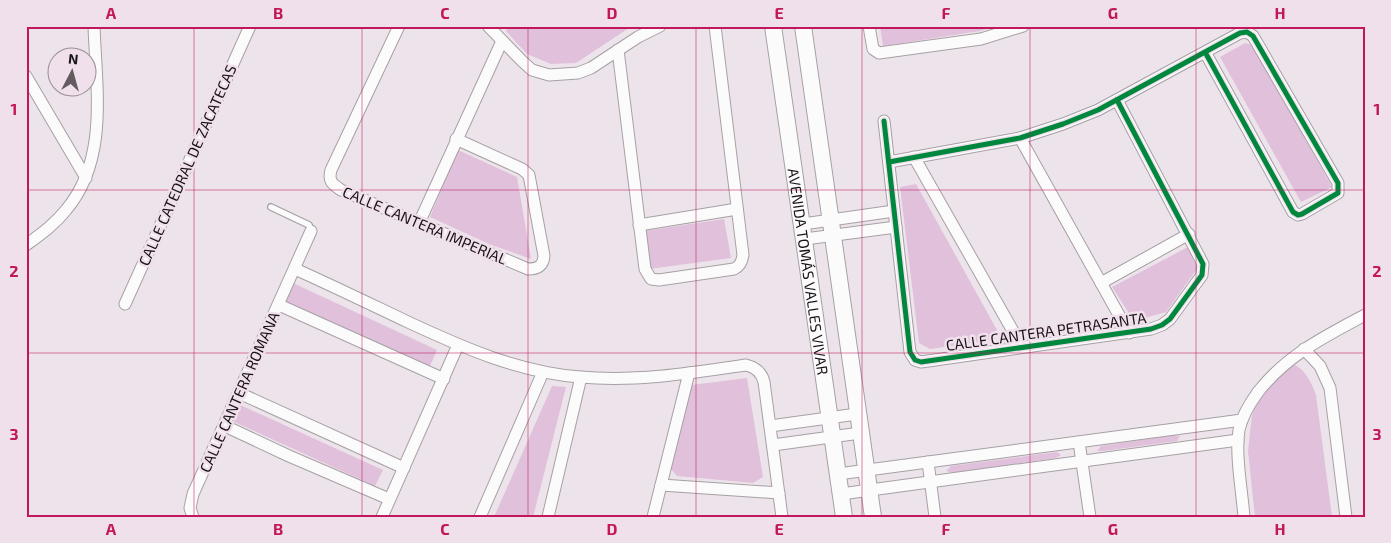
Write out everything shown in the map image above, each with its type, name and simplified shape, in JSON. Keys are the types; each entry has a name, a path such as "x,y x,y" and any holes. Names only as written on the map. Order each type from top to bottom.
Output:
{"main road":[{"name":"AVENIDA TOMÁS VALLES VIVAR","path":"773,26 844,517"},
{"name":"AVENIDA TOMÁS VALLES VIVAR","path":"803,26 873,517"}],"street":[{"path":"26,245 60,218 77,195 92,161 97,131 94,26"},
{"name":"CALLE CATEDRAL DE ZACATECAS","path":"125,304 250,26"},
{"name":"CALLE CANTERA IMPERIAL","path":"399,26 329,177 334,185 341,190 419,223 528,268 535,269 540,266 544,256 529,175 522,169 456,139"},
{"path":"488,26 527,66 532,70 549,75 578,73 591,68 660,26"},
{"path":"618,50 645,269 651,279 659,280 734,269 739,266 743,256 715,26"},
{"path":"869,26 871,44 873,49 879,53 981,39 1023,26"},
{"path":"889,162 1020,138 1072,121 1098,110 1240,33 1247,32 1253,36 1338,183 1338,193 1302,214 1298,215 1293,212 1205,52"},
{"path":"419,223 502,41"},
{"path":"26,76 86,178"},
{"name":"CALLE CANTERA PETRASANTA","path":"884,121 910,352 915,360 921,362 1129,333 1151,329 1162,325 1170,319 1202,275 1203,264 1189,234 1117,100"},
{"path":"1020,138 1129,333"},
{"name":"CALLE CANTERA PETRASANTA","path":"914,158 1022,347"},
{"path":"639,225 737,209"},
{"path":"804,232 831,227 852,217 894,211"},
{"path":"852,217 853,233"},
{"path":"831,227 853,233 896,227"},
{"name":"CALLE CANTERA ROMANA","path":"193,517 190,508 193,494 311,231"},
{"path":"1101,283 1189,234"},
{"path":"295,269 458,346 500,361 542,372 581,377 658,376 746,365 755,369 763,378 782,517"},
{"path":"279,305 444,379"},
{"path":"1244,517 1238,440 1242,420 1254,398 1267,380 1304,349 1365,315"},
{"path":"382,517 458,346"},
{"path":"1304,349 1320,366 1330,388 1346,517"},
{"path":"480,517 542,372"},
{"path":"653,517 689,373"},
{"path":"548,517 581,377"},
{"path":"239,393 404,468"},
{"path":"770,426 857,414"},
{"path":"838,474 1242,420"},
{"path":"809,421 811,439"},
{"path":"225,426 389,499"},
{"path":"773,444 860,432"},
{"path":"840,494 1238,440"},
{"path":"1079,442 1090,517"},
{"path":"928,462 935,517"},
{"path":"661,485 779,493"}],"lane":[{"path":"271,207 308,225 311,231"}],"shaded area":[{"path":"508,26 632,26 576,63 551,64 527,54 506,31"},
{"path":"880,26 995,26 980,31 883,46"},
{"path":"1245,43 1253,45 1332,187 1301,202 1220,57"},
{"path":"458,150 517,177 531,259 489,244 430,217"},
{"path":"916,184 997,330 992,340 930,349 919,343 900,187"},
{"path":"724,219 731,258 649,269 644,231"},
{"path":"1188,247 1197,269 1166,312 1134,321 1112,287"},
{"path":"293,283 437,350 429,368 284,301"},
{"path":"1293,364 1305,373 1316,395 1332,517 1255,517 1248,451 1252,415 1273,377"},
{"path":"747,378 763,477 753,483 677,476 669,467 691,385"},
{"path":"552,386 566,387 533,517 494,517"},
{"path":"238,404 383,470 375,486 230,420"},
{"path":"1173,435 1180,436 1177,441 1097,451 1101,446"},
{"path":"1057,452 1061,455 1056,458 953,473 946,471 951,466"}],"cycle path":[{"path":"889,162 1020,138 1063,124 1098,110 1240,33 1247,32 1253,36 1338,183 1338,193 1302,214 1298,215 1293,212 1205,52"},
{"path":"884,121 910,352 915,360 921,362 1151,329 1162,325 1170,319 1202,275 1203,264 1117,100"}]}
